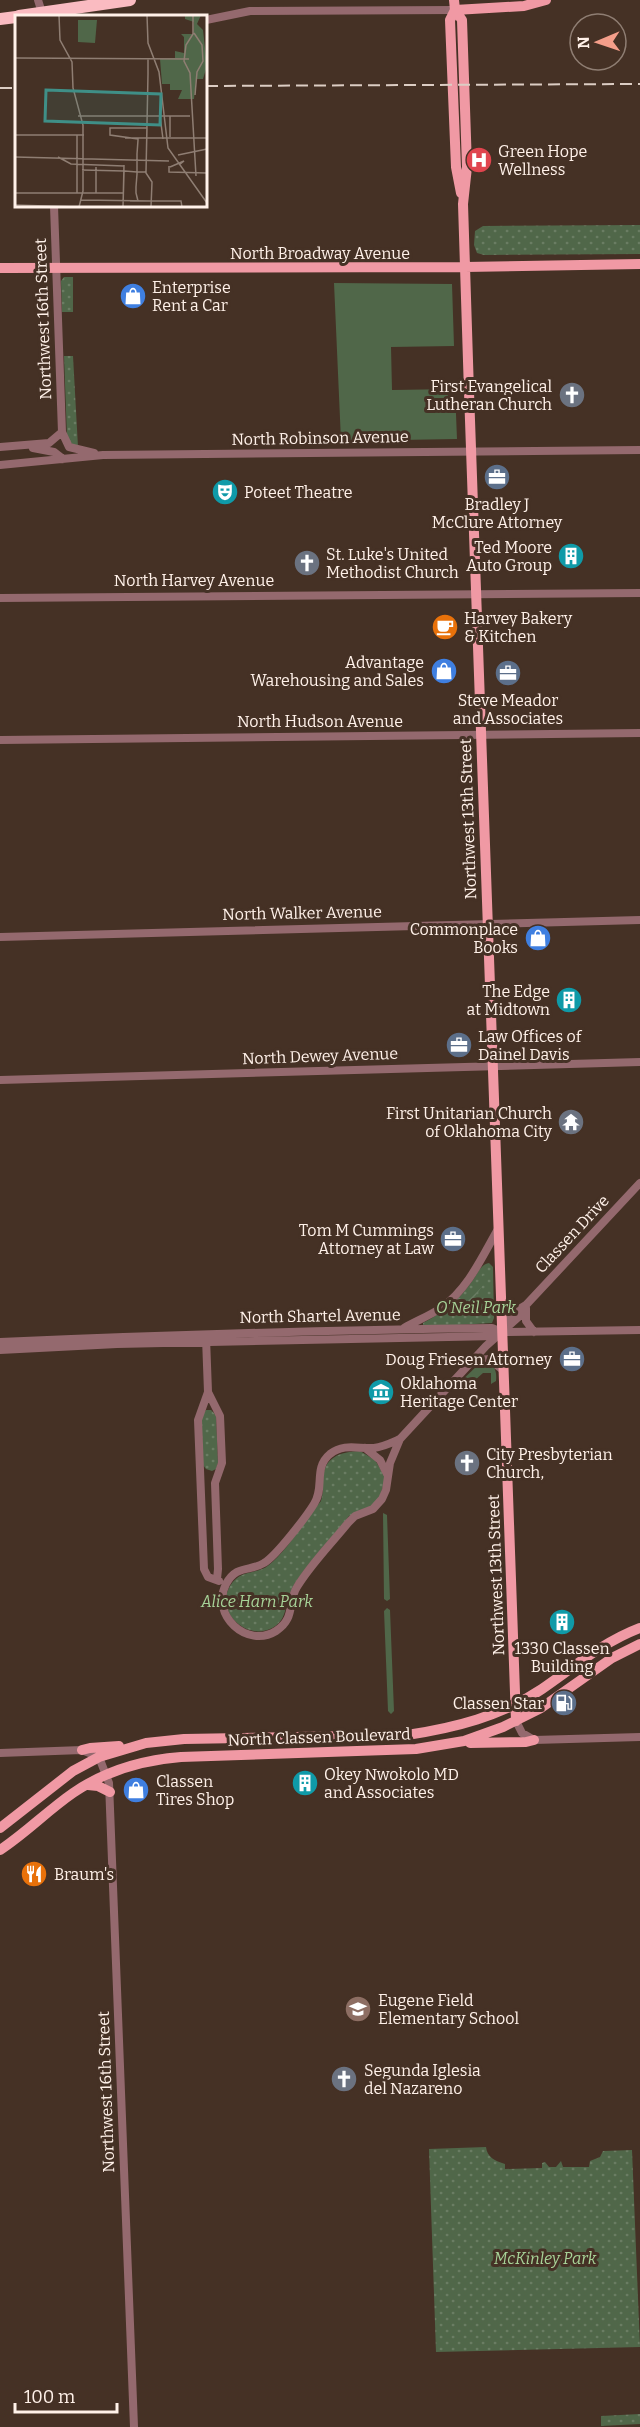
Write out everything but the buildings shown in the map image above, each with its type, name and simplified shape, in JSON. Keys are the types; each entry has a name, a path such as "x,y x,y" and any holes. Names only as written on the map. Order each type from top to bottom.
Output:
{"highway":[{"path":"31,15 130,0"},
{"path":"0,19 15,17"}],"main road":[{"path":"455,5 524,6 546,0"},
{"name":"Northwest 13th Street","path":"455,5 462,20 458,80 467,167 463,204 501,1296 499,1334 503,1370 516,1721"},
{"name":"North Broadway Avenue","path":"0,268 465,267 640,264"},
{"name":"North Classen Boulevard","path":"0,1828 61,1779 99,1757 135,1746 184,1739 408,1735 444,1729 480,1719 541,1690 610,1642 640,1628"},
{"name":"North Classen Boulevard","path":"0,1850 74,1792 106,1775 141,1762 181,1756 416,1749 464,1741 488,1734 541,1708 612,1658 640,1644"},
{"path":"367,1736 367,1751"},
{"path":"464,1741 513,1743 534,1740"},
{"path":"82,1750 135,1746"},
{"path":"88,1785 98,1786 110,1792"}],"street":[{"path":"38,0 43,15"},
{"path":"207,20 250,11 455,5"},
{"name":"Northwest 16th Street","path":"54,207 62,432"},
{"path":"0,447 49,443 62,432 69,447 103,455"},
{"path":"20,446 52,451 63,459"},
{"name":"North Robinson Avenue","path":"0,465 103,455 640,450"},
{"name":"North Harvey Avenue","path":"0,598 640,593"},
{"name":"North Hudson Avenue","path":"0,740 640,733"},
{"name":"North Walker Avenue","path":"0,937 640,920"},
{"name":"North Dewey Avenue","path":"0,1080 640,1062"},
{"name":"Classen Drive","path":"225,1586 224,1609 234,1627 253,1635 276,1631 289,1617 297,1587 348,1523 355,1516 373,1509 382,1499 386,1490 390,1463 400,1439 499,1334 513,1314 526,1305 640,1183"},
{"path":"392,1338 436,1311 458,1293 475,1270 498,1229"},
{"path":"501,1296 513,1305 526,1305 526,1321 534,1332"},
{"name":"North Shartel Avenue","path":"0,1350 402,1330 492,1328 499,1334"},
{"name":"North Shartel Avenue","path":"0,1342 206,1338 392,1338 640,1330"},
{"path":"464,1336 474,1345 474,1359 489,1359 503,1370"},
{"path":"206,1338 208,1392 198,1420 204,1569 208,1576 217,1579 225,1586 239,1571 267,1561 313,1506 319,1495 320,1471 326,1458 342,1448 380,1447 400,1439"},
{"path":"208,1392 220,1416 222,1463 215,1483 217,1579"},
{"path":"365,1448 380,1460 387,1477"},
{"path":"200,1475 217,1474"},
{"path":"516,1721 522,1733 534,1740 640,1737"},
{"path":"0,1753 82,1750 99,1757"},
{"name":"Northwest 16th Street","path":"99,1757 110,1792 134,2427"}],"green space":[{"path":"640,225 640,254 484,255 477,253 474,245 475,231 483,226"},
{"path":"64,277 73,277 73,312 62,312 61,281"},
{"path":"334,283 452,284 454,346 391,347 392,390 455,389 457,439 341,441"},
{"path":"64,356 73,356 78,447 74,447 67,437"},
{"name":"O'Neil Park","path":"489,1263 493,1267 494,1318 492,1323 423,1327 423,1323 438,1315 457,1299 481,1267"},
{"path":"484,1275 487,1279 472,1301 482,1307 483,1313 481,1315 449,1316 448,1312 467,1296"},
{"path":"485,1361 495,1369 496,1381 491,1384 491,1373 483,1373 464,1390 455,1387 480,1363"},
{"path":"206,1410 211,1410 216,1415 218,1463 216,1469 212,1471 203,1465 201,1417"},
{"name":"Alice Harn Park","path":"360,1451 375,1460 384,1475 384,1484 379,1498 371,1506 349,1516 314,1558 295,1584 285,1613 276,1626 260,1631 242,1627 229,1613 226,1605 226,1595 230,1586 239,1577 269,1565 289,1543 321,1501 324,1473 329,1461 346,1453"},
{"path":"383,1513 387,1515 390,1599 387,1601 384,1599"},
{"path":"387,1608 390,1610 394,1711 391,1714 388,1711 384,1611"},
{"name":"McKinley Park","path":"486,2147 492,2158 505,2164 505,2169 542,2168 542,2163 545,2162 549,2167 556,2167 561,2161 563,2167 589,2167 590,2161 600,2157 603,2151 632,2150 640,2347 436,2352 429,2149"},
{"path":"640,2414 640,2424 601,2426 601,2416"}],"railway":[{"path":"207,86 640,84"},
{"path":"0,88 15,88"}],"place":[{"name":"Green Hope Wellness","path":"479,160"},
{"name":"Enterprise Rent a Car","path":"133,296"},
{"name":"First Evangelical Lutheran Church","path":"572,395"},
{"name":"Bradley J McClure Attorney","path":"497,477"},
{"name":"Poteet Theatre","path":"225,492"},
{"name":"Ted Moore Auto Group","path":"571,556"},
{"name":"St. Luke's United Methodist Church","path":"307,563"},
{"name":"Harvey Bakery & Kitchen","path":"445,627"},
{"name":"Advantage Warehousing and Sales","path":"444,671"},
{"name":"Steve Meador and Associates","path":"508,673"},
{"name":"Commonplace Books","path":"538,938"},
{"name":"The Edge at Midtown","path":"569,1000"},
{"name":"Law Offices of Dainel Davis","path":"459,1045"},
{"name":"First Unitarian Church of Oklahoma City","path":"571,1122"},
{"name":"Tom M Cummings Attorney at Law","path":"453,1239"},
{"name":"Doug Friesen Attorney","path":"572,1359"},
{"name":"Oklahoma Heritage Center","path":"381,1392"},
{"name":"City Presbyterian Church,","path":"467,1463"},
{"name":"1330 Classen Building","path":"562,1622"},
{"name":"Classen Star","path":"564,1703"},
{"name":"Okey Nwokolo MD and Associates","path":"305,1783"},
{"name":"Classen Tires Shop","path":"136,1790"},
{"name":"Braum's","path":"34,1874"},
{"name":"Eugene Field Elementary School","path":"358,2009"},
{"name":"Segunda Iglesia del Nazareno","path":"344,2079"}]}
